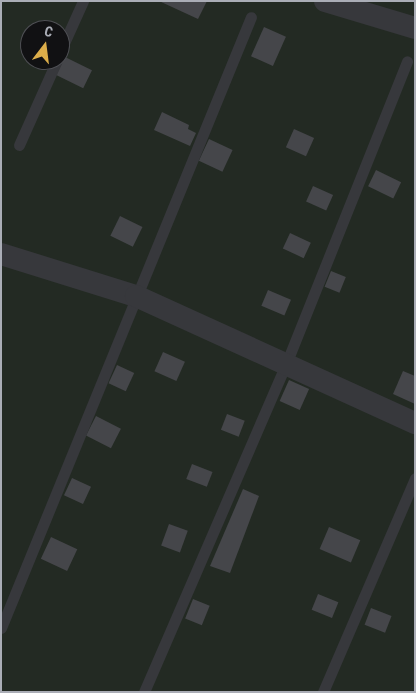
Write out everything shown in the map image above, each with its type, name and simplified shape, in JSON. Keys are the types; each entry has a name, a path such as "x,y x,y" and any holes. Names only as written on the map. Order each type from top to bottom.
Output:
{"street":[{"path":"325,1 415,28"},
{"path":"1,254 136,296 415,423"}],"lane":[{"path":"70,30 83,1"},
{"path":"1,628 251,18"},
{"path":"144,692 286,364 407,61"},
{"path":"19,145 53,70"},
{"path":"324,692 415,478"}],"shaded area":[{"path":"1,1 415,1 415,692 1,692"}],"building":[{"path":"159,1 207,1 198,19"},
{"path":"264,27 286,37 273,66 251,56"},
{"path":"70,59 92,70 83,88 56,75 59,70 70,70"},
{"path":"162,112 189,125 188,129 196,133 190,146 154,130"},
{"path":"294,129 314,138 306,156 286,147"},
{"path":"209,139 233,150 222,172 199,161"},
{"path":"376,170 401,182 393,198 368,186"},
{"path":"313,186 333,195 326,210 306,202"},
{"path":"120,216 142,227 133,247 110,236"},
{"path":"290,233 311,243 304,258 283,248"},
{"path":"331,271 346,277 339,293 325,287"},
{"path":"268,290 291,300 284,315 261,306"},
{"path":"163,352 185,362 176,381 154,371"},
{"path":"117,365 134,373 126,391 109,383"},
{"path":"403,371 415,376 415,404 393,394"},
{"path":"289,380 309,389 300,410 280,401"},
{"path":"227,414 245,421 239,437 221,430"},
{"path":"96,416 121,429 111,448 86,436"},
{"path":"192,464 213,472 207,487 186,479"},
{"path":"72,478 91,487 83,504 64,495"},
{"path":"243,489 259,496 230,573 210,566"},
{"path":"169,524 188,531 180,552 161,546"},
{"path":"329,527 360,540 351,562 320,549"},
{"path":"51,537 77,549 67,571 41,559"},
{"path":"318,594 338,602 332,618 312,610"},
{"path":"193,599 210,606 202,625 185,618"},
{"path":"371,608 392,616 385,633 365,625"}]}
